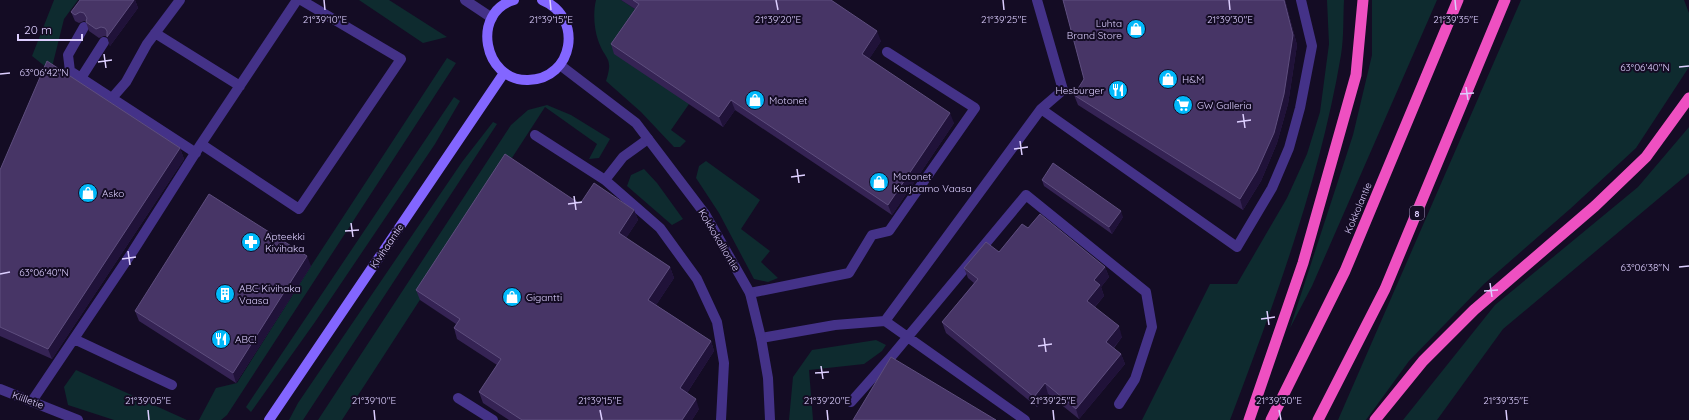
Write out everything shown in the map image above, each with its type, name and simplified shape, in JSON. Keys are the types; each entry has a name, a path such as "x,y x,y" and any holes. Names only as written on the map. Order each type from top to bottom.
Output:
{"highway":[{"path":"1249,420 1303,263 1356,75 1363,0"},
{"name":"Kokkolantie","path":"1271,420 1345,271 1458,0"},
{"name":"8","path":"1318,420 1385,289 1505,0"},
{"path":"1375,420 1423,361 1474,310 1595,206 1646,157 1689,98"}],"main road":[{"path":"514,0 500,8 492,18 486,42 489,54 495,64 504,73 515,78 527,80 539,79 550,74 560,65 567,53 569,39 567,24 560,12 547,1"},
{"name":"Kivihaantie","path":"269,420 504,73"}],"street":[{"path":"112,98 126,82 147,44 180,0"},
{"path":"32,401 296,0"},
{"path":"84,27 68,54 70,71 112,98 299,208 401,59 301,0"},
{"path":"465,0 492,18"},
{"path":"885,322 1041,109 1063,90 1037,0"},
{"path":"1041,109 1237,247 1272,188 1289,148 1300,108 1312,46 1301,0"},
{"path":"155,33 240,86"},
{"path":"81,78 104,42"},
{"path":"750,294 849,273 872,235 890,231 975,108 887,52"},
{"name":"Kokkokalliontie","path":"560,65 636,123 705,214 750,294 761,338 768,378 770,420"},
{"path":"535,135 605,180 660,228 697,280 717,322 720,336 724,363 721,420"},
{"path":"605,180 623,157 648,139"},
{"path":"851,402 1026,195 1146,292 1152,327 1135,379 1120,404"},
{"path":"761,338 836,325 885,322 1025,420"},
{"path":"74,339 172,385"},
{"name":"Kiilletie","path":"0,389 78,420"},
{"path":"458,398 492,420"}],"green space":[{"path":"54,0 78,0 64,19 51,71 32,56"},
{"path":"359,0 389,0 447,37 423,43"},
{"path":"596,0 621,0 643,14 689,104 671,130 686,141 680,147 674,147 641,112 606,81 609,63 598,40 596,31 594,15"},
{"path":"1327,0 1344,0 1342,48 1332,102 1309,194 1279,285 1230,420 1142,420 1210,284 1237,284 1287,198 1307,154 1320,112 1329,44"},
{"path":"1372,0 1437,0 1312,286 1290,328 1353,135 1372,55"},
{"path":"1521,0 1684,0 1689,13 1689,67 1636,148 1570,209 1484,284 1409,361 1366,420 1338,420"},
{"path":"447,58 456,63 227,415 221,420 199,420 216,388 237,383 311,266"},
{"path":"454,97 460,101 435,144 315,322 251,412 246,407"},
{"path":"547,105 571,115 610,139 599,158 589,159 597,144 545,107 342,420 318,420 511,125 528,110"},
{"path":"493,122 497,124 303,420 289,420 298,403 462,162"},
{"path":"1689,127 1689,173 1503,329 1437,420 1403,420 1495,305 1638,187"},
{"path":"706,161 760,200 741,229 770,251 761,262 778,278 768,282 754,279 719,213 696,178 699,166"},
{"path":"644,169 657,183 683,219 672,225 627,186 631,175"},
{"path":"876,340 886,345 882,351 864,364 809,370 813,420 789,420 793,377 812,350"},
{"path":"76,370 187,420 114,420 68,405 64,387"}],"building":[{"path":"80,0 134,0 107,37 107,31 105,28 101,27 96,29 86,22 87,18 84,13 80,12 75,15 71,12"},
{"path":"633,0 831,0 877,31 862,54 950,113 888,205 731,100 719,117 611,44 639,4"},
{"name":"GW Galleria","path":"1063,0 1284,0 1293,35 1284,94 1274,133 1257,171 1240,199 1074,95 1084,79"},
{"path":"47,61 180,148 48,349 0,327 0,170"},
{"path":"505,154 580,204 594,183 634,210 619,233 670,267 648,300 711,341 680,388 696,399 682,420 522,420 479,392 501,359 454,328 460,319 416,290"},
{"path":"1053,163 1121,211 1109,227 1042,180"},
{"name":"ABC Kivihaka Vaasa","path":"209,194 307,256 233,373 135,311"},
{"path":"1040,214 1105,267 1094,280 1100,285 1087,301 1119,326 1106,342 1121,354 1076,409 1045,383 1034,397 942,322 978,279 964,268 986,242 999,252 1022,224 1028,228"},
{"path":"891,357 996,420 853,420"}],"place":[{"name":"Luhta Brand Store","path":"1136,29"},
{"name":"H&M","path":"1168,79"},
{"name":"Hesburger","path":"1118,90"},
{"name":"Motonet","path":"755,100"},
{"name":"GW Galleria","path":"1183,105"},
{"name":"Motonet Korjaamo Vaasa","path":"879,182"},
{"name":"Asko","path":"88,193"},
{"name":"Apteekki Kivihaka","path":"251,242"},
{"name":"ABC Kivihaka Vaasa","path":"225,294"},
{"name":"Gigantti","path":"512,297"},
{"name":"ABC!","path":"221,339"}]}
